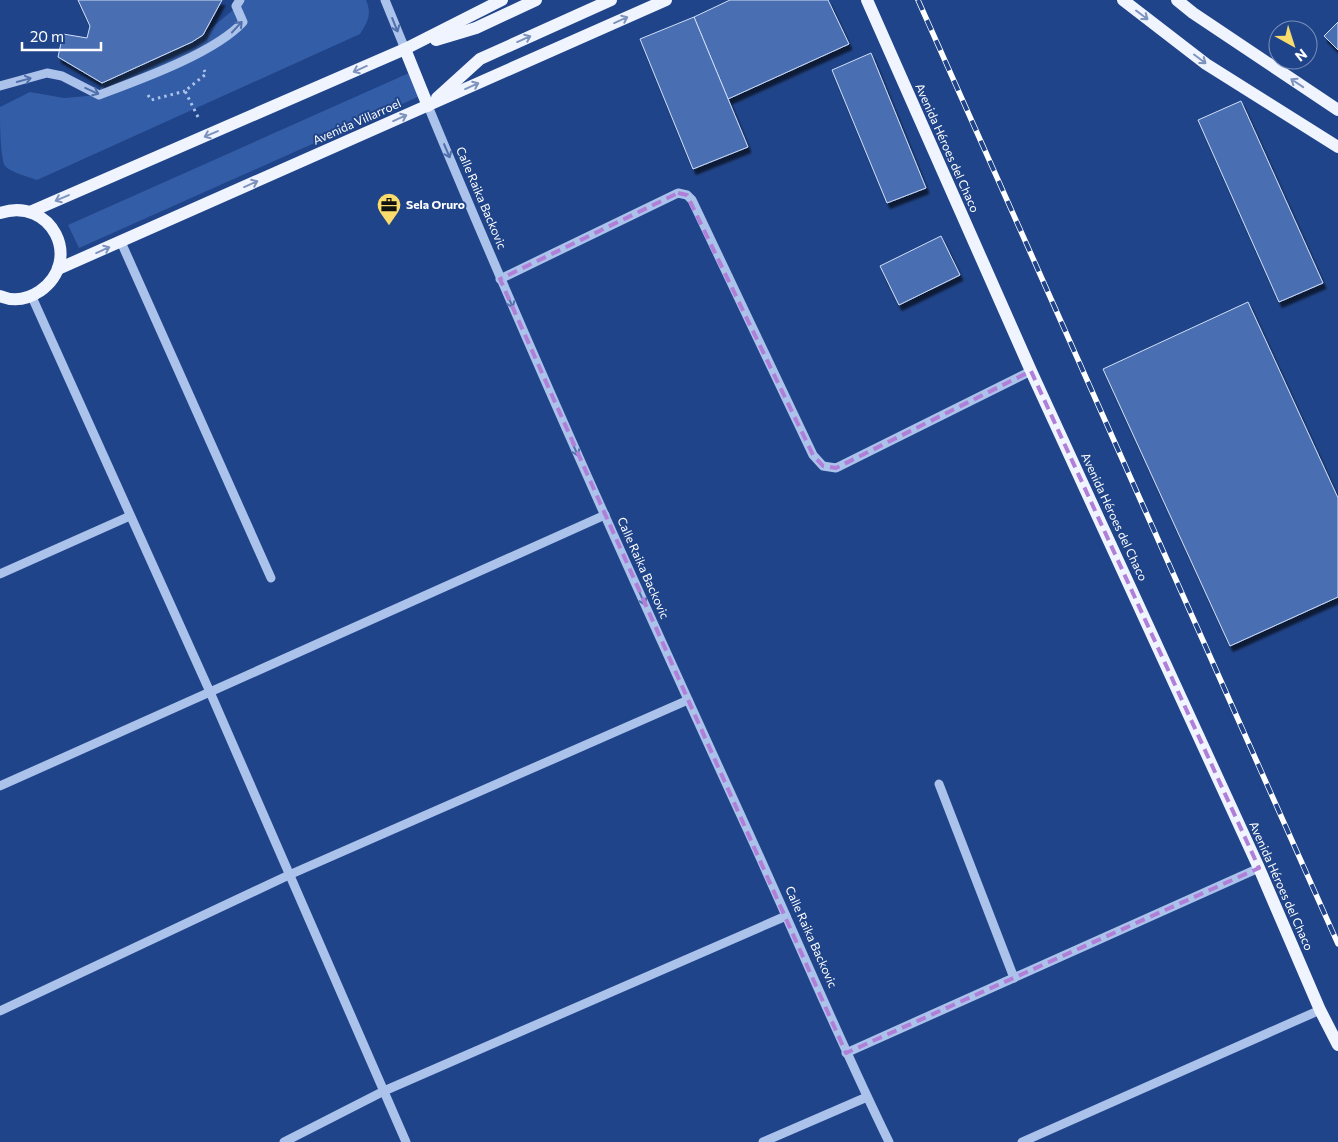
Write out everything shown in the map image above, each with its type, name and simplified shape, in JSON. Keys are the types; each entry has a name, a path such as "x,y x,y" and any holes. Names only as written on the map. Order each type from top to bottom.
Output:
{"main road":[{"path":"30,212 405,49 502,0"},
{"path":"405,49 476,28 536,0"},
{"path":"428,106 480,59 611,0"},
{"name":"Avenida Villarroel","path":"58,269 666,0"},
{"name":"Avenida Héroes del Chaco","path":"867,0 1031,371 1259,868 1320,1010 1338,1045"},
{"path":"1123,0 1206,64 1338,147"},
{"path":"1177,0 1193,13 1338,110"},
{"name":"Calle Raika Backovic","path":"405,49 428,106"},
{"path":"0,296 17,300 32,297 48,285 58,269 60,258 60,246 56,235 45,221 30,212 2,208"}],"street":[{"path":"0,86 48,73 62,76 99,95 132,83 196,54 233,32 243,22 236,6 240,0"},
{"name":"Calle Raika Backovic","path":"385,0 405,49"},
{"name":"Calle Raika Backovic","path":"428,106 500,279 605,515 846,1053 889,1142"},
{"path":"500,279 678,193 687,195 692,200 813,455 823,466 836,468 1031,371"},
{"path":"121,242 271,578"},
{"path":"32,297 210,692 288,875 406,1142"},
{"path":"0,786 605,515"},
{"path":"0,574 130,516"},
{"path":"0,1011 288,875 688,700"},
{"path":"939,784 1014,978"},
{"path":"846,1053 1259,868"},
{"path":"284,1142 384,1091 786,916"},
{"path":"1022,1142 1320,1010"},
{"path":"763,1142 867,1097"}],"path":[{"path":"196,54 206,74 185,91 208,136"}],"highlighted area":[{"path":"678,193 687,195 813,455 823,466 836,468 1031,371 1259,868 846,1053 500,279"}],"shaded area":[{"path":"245,0 366,0 369,14 360,34 37,180 5,166 1,147 0,107 30,92 64,98 99,95 102,83 203,35"},
{"path":"418,69 429,92 79,248 68,225"}],"building":[{"path":"78,0 222,0 203,35 192,42 102,83 58,57 63,34 87,38 90,26"},
{"path":"730,0 828,0 849,44 728,99 694,17"},
{"path":"694,17 748,147 693,169 640,39"},
{"path":"1338,22 1338,50 1324,36"},
{"path":"871,53 926,188 887,203 832,70"},
{"path":"1241,101 1323,283 1279,302 1198,120"},
{"path":"941,236 960,275 899,305 880,266"},
{"path":"1248,302 1338,498 1338,597 1230,646 1103,369"}],"railway":[{"path":"918,0 1338,944"}],"place":[{"name":"Sela Oruro","path":"389,226"}]}
